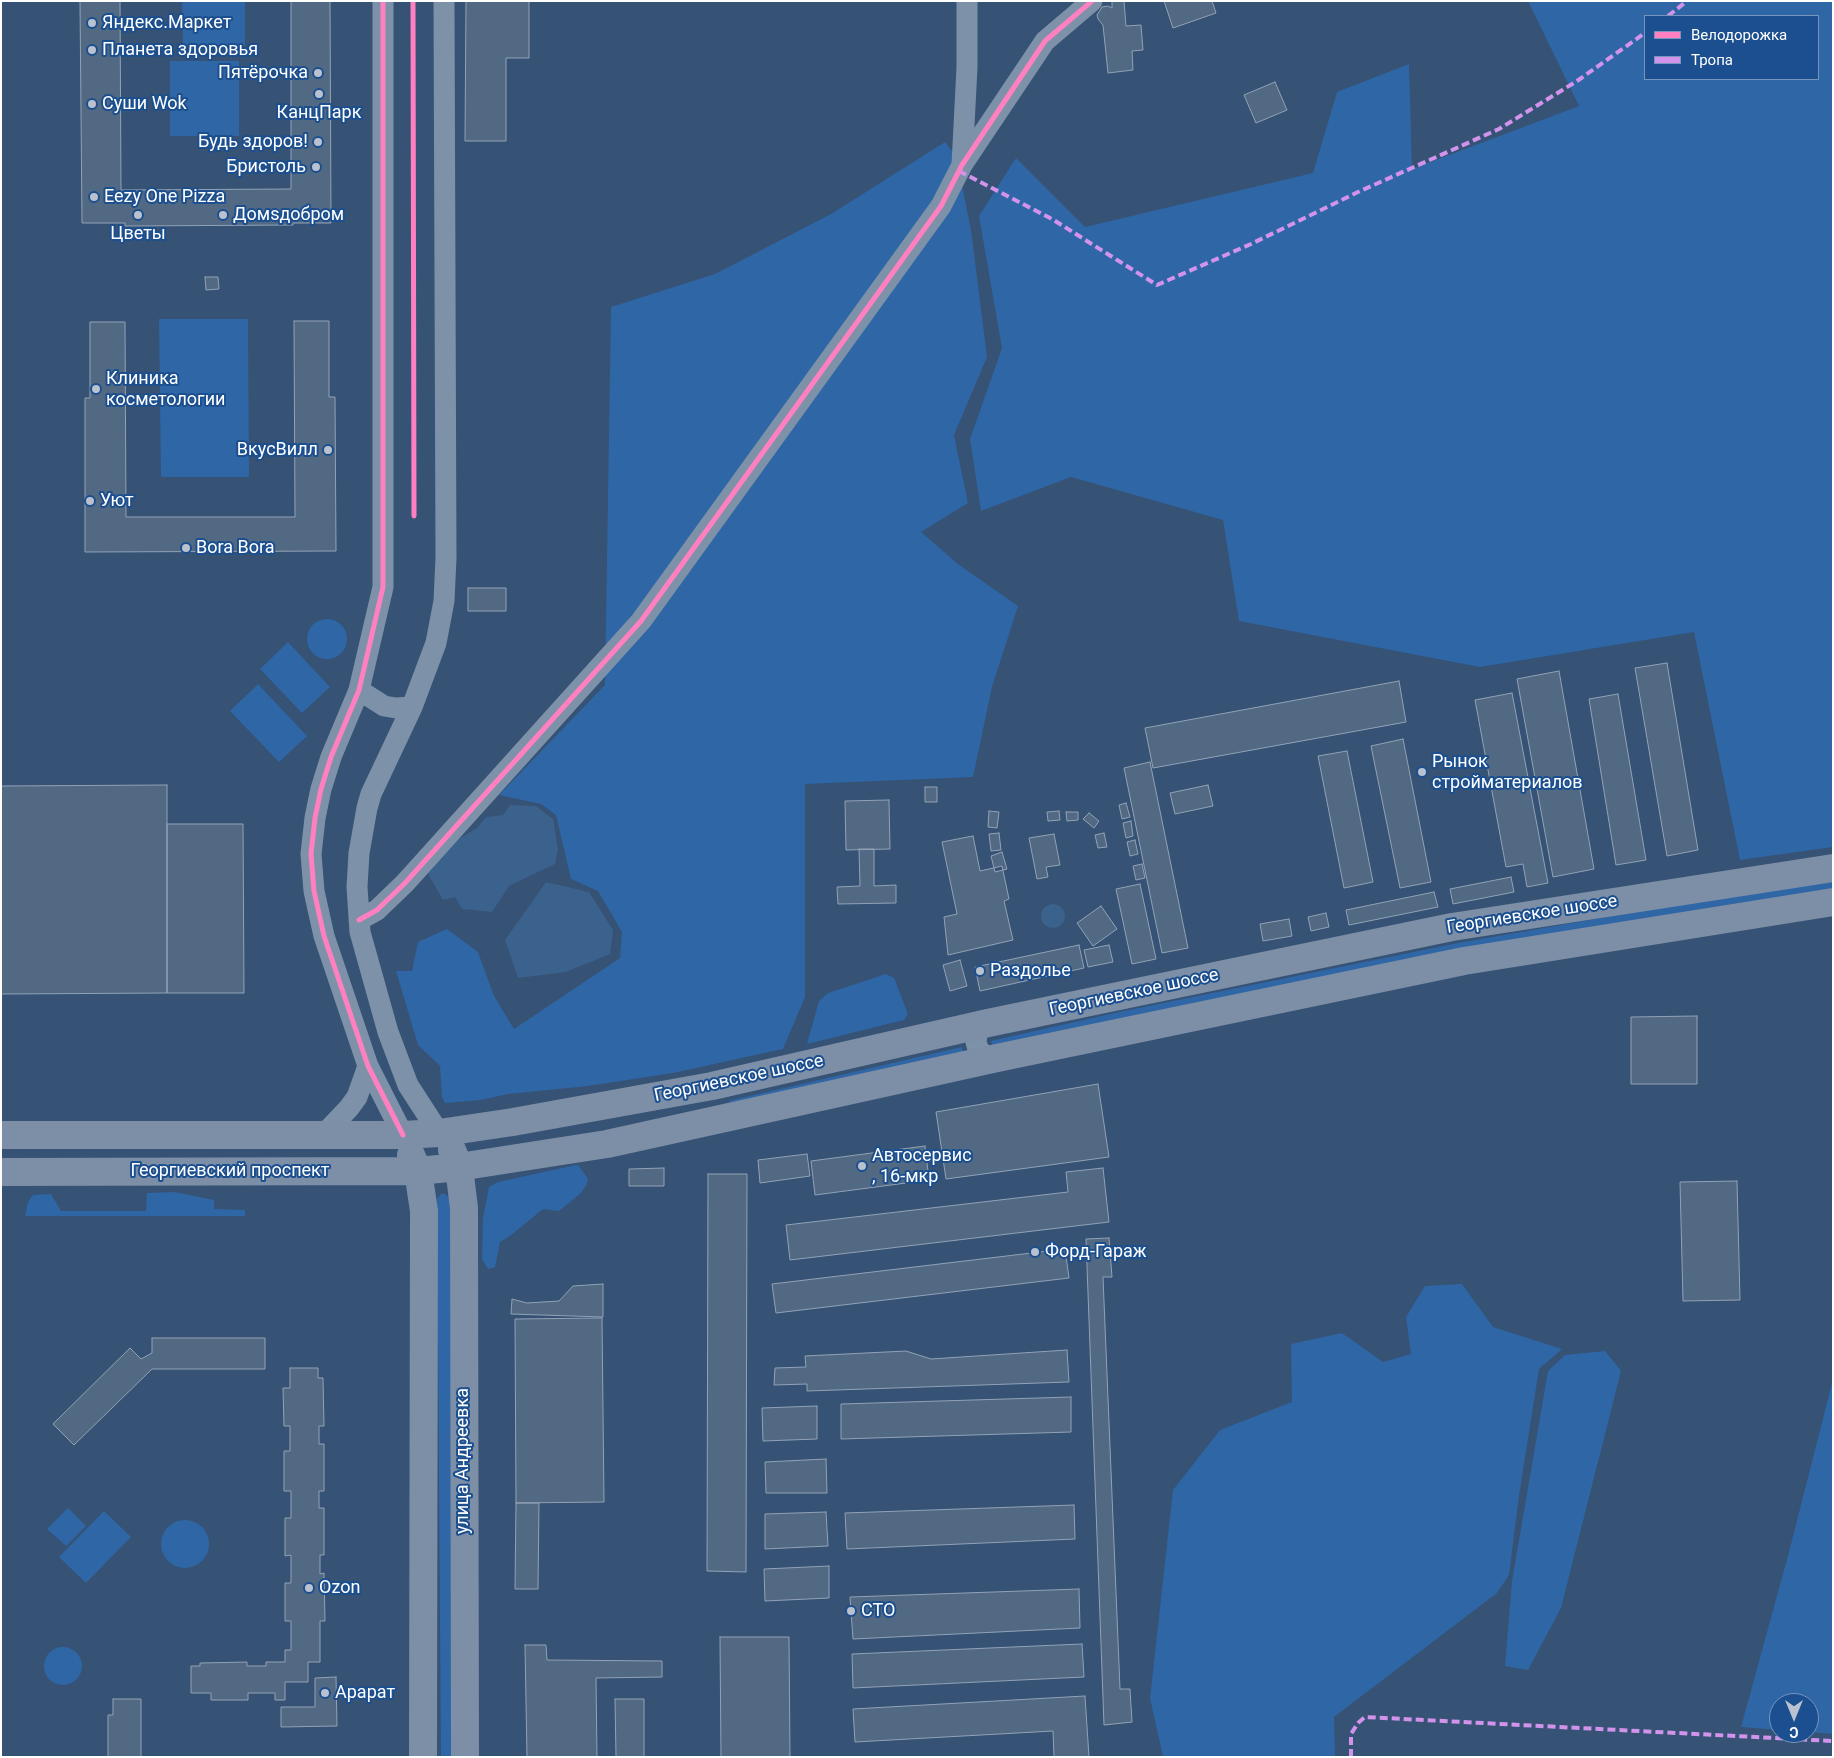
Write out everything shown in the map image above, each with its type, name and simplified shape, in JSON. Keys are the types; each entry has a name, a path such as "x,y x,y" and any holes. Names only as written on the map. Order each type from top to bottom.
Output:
{"main road":[{"name":"Георгиевское шоссе","path":"439,1133 712,1086 988,1023 1452,927 1833,868"},
{"name":"Георгиевское шоссе","path":"459,1166 607,1144 997,1058 1464,961 1833,902"},
{"name":"Георгиевский проспект","path":"1,1135 320,1136 439,1133"},
{"path":"439,1133 452,1150 459,1166"},
{"path":"402,1135 418,1171 424,1210 423,1757"},
{"name":"Георгиевский проспект","path":"1,1172 418,1171 459,1166"},
{"name":"улица Андреевка","path":"459,1166 464,1208 464,1757"}],"street":[{"path":"383,1 383,587 359,690 331,757 321,789 315,818 311,854 314,891 319,919 368,1066 402,1135"},
{"path":"439,1133 408,1085 388,1032 360,932 357,887 359,853 371,794 412,707 436,643 444,600 446,558 444,1"},
{"path":"962,165 966,67 966,1"},
{"path":"359,920 376,910 405,883 641,621 941,206 962,165 1044,41 1092,1"},
{"path":"359,690 384,706 396,708 412,707"},
{"path":"988,1023 980,1029 976,1042 978,1049 983,1054 997,1058"},
{"path":"320,1136 349,1108 357,1096 368,1066"}],"shaded area":[{"path":"182,1 245,1 245,46 183,46"},
{"path":"1528,1 1833,1 1833,847 1740,860 1694,632 1480,667 1239,621 1223,520 1071,477 981,511 970,439 1002,348 979,216 1016,158 1085,227 1313,173 1337,92 1409,64 1412,169 1579,106"},
{"path":"170,61 239,61 239,136 170,136"},
{"path":"945,142 956,156 971,230 987,357 954,435 968,503 921,532 958,564 1018,606 992,687 973,777 805,784 805,997 783,1049 673,1073 588,1086 445,1103 442,1097 440,1066 418,1045 396,971 412,971 418,942 447,929 478,952 494,996 514,1029 620,958 622,932 598,891 571,879 556,815 541,804 499,795 605,685 611,307 715,274 831,214"},
{"path":"159,319 248,319 249,477 161,477"},
{"path":"331,619 338,622 344,628 347,639 346,647 338,656 331,659 323,659 316,656 308,647 307,635 310,628 319,620"},
{"path":"288,642 330,687 302,713 260,669"},
{"path":"258,684 307,736 279,762 230,711"},
{"path":"510,805 536,806 553,819 558,849 555,864 509,886 492,912 462,909 455,897 443,900 428,874 445,847 477,828 486,817 503,815"},
{"path":"546,882 589,892 613,930 610,954 566,972 518,978 505,940"},
{"path":"1833,882 1833,891 1739,903 1462,951 993,1049 991,1041 1119,1012 1458,943 1738,894"},
{"path":"1053,904 1058,905 1064,911 1064,921 1058,927 1053,928 1048,927 1042,921 1041,916 1042,911 1048,905"},
{"path":"886,974 894,978 908,1014 904,1020 807,1044 819,1001 828,993"},
{"path":"962,1047 964,1056 741,1106 728,1101"},
{"path":"576,1165 579,1166 588,1179 581,1193 559,1211 543,1209 500,1242 495,1267 488,1269 482,1259 483,1218 489,1187 498,1182"},
{"path":"174,1192 214,1200 214,1209 245,1210 245,1216 25,1216 28,1202 33,1195 51,1194 61,1211 146,1211 147,1193"},
{"path":"441,1194 445,1194 450,1199 453,1757 441,1757 437,1199"},
{"path":"1462,1284 1493,1327 1562,1349 1539,1369 1509,1575 1497,1593 1334,1717 1335,1757 1163,1757 1150,1698 1173,1490 1220,1430 1292,1402 1291,1344 1342,1333 1383,1362 1411,1354 1406,1317 1425,1286"},
{"path":"1605,1351 1621,1371 1561,1608 1528,1670 1505,1666 1512,1581 1548,1371 1565,1355"},
{"path":"1833,1379 1833,1734 1819,1733 1819,1693 1769,1693 1769,1729 1741,1727 1789,1552"},
{"path":"68,1508 86,1526 66,1546 47,1529"},
{"path":"104,1511 131,1537 86,1583 59,1557"},
{"path":"180,1520 190,1520 202,1527 209,1539 209,1549 202,1561 190,1568 180,1568 172,1564 165,1557 161,1549 161,1539 165,1531 172,1524"},
{"path":"63,1647 77,1652 82,1666 77,1680 63,1685 49,1680 44,1666 49,1652"}],"building":[{"path":"80,1 120,1 121,190 291,189 291,1 330,1 331,223 125,226 125,223 82,223"},
{"path":"466,1 529,1 529,58 506,58 506,141 465,141"},
{"path":"1112,1 1124,1 1126,26 1141,25 1143,50 1132,51 1133,70 1108,73 1103,25 1097,15 1102,7 1108,6 1112,8"},
{"path":"1164,1 1212,1 1216,13 1173,28"},
{"path":"1275,82 1287,110 1256,123 1244,95"},
{"path":"205,277 218,277 219,289 206,290"},
{"path":"294,321 329,321 329,397 335,397 336,551 85,552 85,398 90,398 90,322 125,322 126,517 295,517"},
{"path":"468,588 506,588 506,611 468,611"},
{"path":"1667,663 1698,850 1667,856 1635,668"},
{"path":"1559,671 1594,869 1553,877 1517,679"},
{"path":"1399,681 1406,722 1153,768 1145,728"},
{"path":"1512,693 1548,883 1527,887 1523,864 1506,867 1475,700"},
{"path":"1618,694 1646,860 1616,865 1589,699"},
{"path":"1403,739 1431,882 1400,888 1371,746"},
{"path":"1347,751 1373,882 1344,888 1318,756"},
{"path":"1150,762 1188,948 1162,953 1124,768"},
{"path":"167,785 167,993 1,994 1,786"},
{"path":"1208,785 1213,806 1175,814 1170,793"},
{"path":"925,787 937,787 937,802 925,802"},
{"path":"889,800 890,849 846,850 845,801"},
{"path":"1126,803 1130,817 1122,819 1119,805"},
{"path":"989,811 999,812 997,828 988,827"},
{"path":"1059,811 1060,820 1048,821 1047,812"},
{"path":"1066,812 1078,812 1078,820 1067,821"},
{"path":"1089,813 1099,821 1094,828 1083,819"},
{"path":"1131,821 1133,836 1126,838 1123,823"},
{"path":"167,824 243,824 244,993 167,993"},
{"path":"999,833 1001,850 991,851 989,834"},
{"path":"1104,833 1107,847 1098,848 1095,835"},
{"path":"1054,834 1060,865 1046,867 1048,877 1037,879 1029,838"},
{"path":"973,836 980,871 1002,866 1009,899 1004,901 1013,940 948,955 944,917 957,914 942,842"},
{"path":"1135,840 1138,854 1130,856 1127,842"},
{"path":"859,849 874,849 874,886 896,885 896,903 838,904 837,887 860,886"},
{"path":"1002,852 1007,869 995,872 991,856"},
{"path":"1142,864 1145,878 1136,880 1133,866"},
{"path":"1511,877 1514,892 1453,904 1450,889"},
{"path":"1140,884 1156,959 1132,964 1116,889"},
{"path":"1434,892 1438,907 1349,925 1346,910"},
{"path":"1101,906 1117,929 1093,946 1077,923"},
{"path":"1326,913 1329,927 1311,931 1308,917"},
{"path":"1289,919 1292,936 1263,941 1260,924"},
{"path":"1079,945 1084,968 980,991 975,967"},
{"path":"1109,945 1113,962 1088,967 1084,950"},
{"path":"960,960 967,986 950,991 943,965"},
{"path":"1697,1016 1697,1084 1631,1084 1631,1017"},
{"path":"1098,1084 1109,1157 946,1179 936,1112"},
{"path":"925,1146 929,1180 815,1195 811,1161"},
{"path":"807,1154 810,1176 760,1183 758,1160"},
{"path":"664,1168 664,1186 629,1186 629,1169"},
{"path":"1103,1168 1109,1222 790,1260 786,1225 1068,1192 1066,1172"},
{"path":"708,1174 747,1174 746,1572 707,1571"},
{"path":"1737,1181 1740,1300 1683,1301 1680,1182"},
{"path":"1109,1238 1112,1277 1103,1277 1120,1689 1130,1689 1132,1722 1104,1725 1086,1239"},
{"path":"1065,1249 1069,1278 776,1313 772,1284"},
{"path":"603,1284 603,1317 511,1314 512,1299 527,1303 559,1301 573,1286"},
{"path":"602,1318 604,1502 516,1503 515,1319"},
{"path":"152,1338 265,1338 265,1369 152,1369 74,1445 53,1424 130,1348 141,1359 152,1353"},
{"path":"1067,1350 1069,1382 807,1391 807,1384 774,1385 775,1368 806,1367 805,1356 906,1351 931,1359"},
{"path":"290,1368 318,1368 318,1378 323,1378 324,1426 319,1426 319,1444 324,1444 324,1491 319,1491 319,1508 324,1508 324,1555 320,1555 320,1574 324,1573 325,1621 320,1621 320,1662 308,1662 308,1682 285,1682 285,1700 275,1700 275,1693 248,1693 248,1700 211,1700 211,1693 191,1693 191,1666 200,1666 200,1663 247,1662 247,1666 266,1666 266,1662 285,1662 285,1650 291,1650 291,1621 285,1621 285,1583 291,1583 291,1555 285,1556 285,1518 291,1518 291,1491 284,1491 284,1451 290,1451 290,1426 284,1426 283,1388 290,1388"},
{"path":"1071,1397 1071,1432 841,1439 841,1404"},
{"path":"817,1406 817,1439 763,1441 762,1408"},
{"path":"826,1459 827,1493 766,1493 765,1462"},
{"path":"516,1503 539,1503 538,1589 515,1589"},
{"path":"1074,1505 1075,1539 847,1549 845,1513"},
{"path":"826,1512 828,1546 765,1549 765,1514"},
{"path":"829,1566 829,1598 765,1601 764,1569"},
{"path":"1079,1589 1080,1628 853,1639 850,1597"},
{"path":"720,1637 789,1637 790,1757 721,1757"},
{"path":"1082,1644 1084,1677 853,1688 852,1654"},
{"path":"525,1645 546,1645 547,1660 662,1661 662,1677 596,1678 597,1757 527,1757"},
{"path":"336,1677 337,1726 281,1727 281,1707 315,1707 315,1678"},
{"path":"1085,1696 1089,1757 1054,1757 1053,1731 855,1742 853,1709"},
{"path":"113,1699 141,1699 141,1757 108,1757 108,1715 113,1715"},
{"path":"615,1699 644,1699 644,1757 616,1757"}],"marked path":[{"path":"1669,15 1687,1"},
{"path":"959,171 1052,219 1157,285 1251,244 1358,192 1499,129 1577,81 1644,34"},
{"path":"1351,1757 1351,1734 1358,1723 1365,1717 1833,1741"}],"cycle path":[{"path":"383,1 383,587 359,690 331,757 321,789 315,818 311,854 314,891 324,936 368,1066 403,1135"},
{"path":"413,1 414,516"},
{"path":"359,920 377,910 405,883 641,621 941,206 962,165 1045,41 1092,1"}],"place":[{"name":"Яндекс.Маркет","path":"92,23"},
{"name":"Планета здоровья","path":"92,50"},
{"name":"Пятёрочка","path":"318,73"},
{"name":"КанцПарк","path":"319,94"},
{"name":"Суши Wok","path":"92,104"},
{"name":"Будь здоров!","path":"318,142"},
{"name":"Бристоль","path":"316,167"},
{"name":"Eezy One Pizza","path":"94,197"},
{"name":"Цветы","path":"138,215"},
{"name":"Домsдобром","path":"223,215"},
{"name":"Клиника косметологии","path":"96,389"},
{"name":"ВкусВилл","path":"328,450"},
{"name":"Уют","path":"90,501"},
{"name":"Bora Bora","path":"186,548"},
{"name":"Рынок стройматериалов","path":"1422,772"},
{"name":"Раздолье","path":"980,971"},
{"name":"Автосервис , 16-мкр","path":"862,1166"},
{"name":"Форд-Гараж","path":"1035,1252"},
{"name":"Ozon","path":"309,1588"},
{"name":"СТО","path":"851,1611"},
{"name":"Арарат","path":"325,1693"}]}
